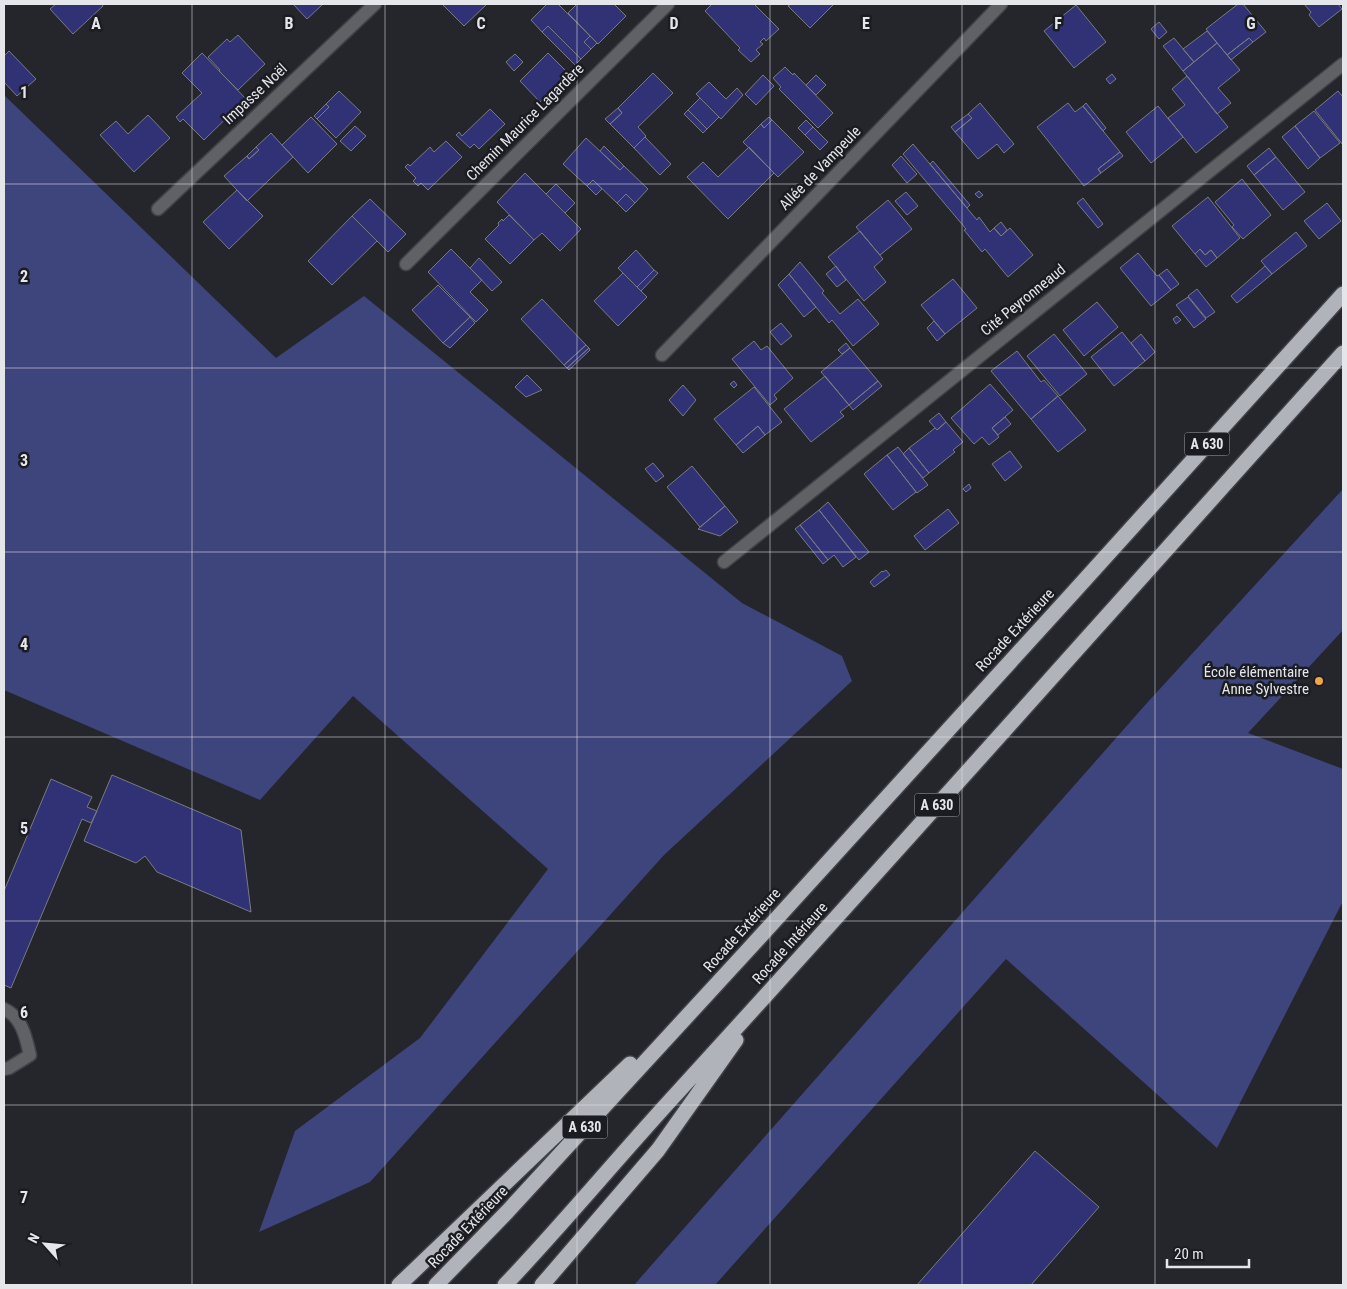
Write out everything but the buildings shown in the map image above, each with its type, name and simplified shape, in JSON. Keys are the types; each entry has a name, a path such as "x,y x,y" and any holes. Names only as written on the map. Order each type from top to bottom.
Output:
{"highway":[{"name":"Rocade Extérieure","path":"436,1285 506,1212 732,966 1343,294"},
{"name":"Rocade Intérieure","path":"505,1285 539,1250 625,1150 774,987 1343,353"},
{"path":"399,1285 732,966"},
{"path":"542,1285 658,1150 774,987"}],"street":[{"name":"Impasse Noël","path":"158,209 375,4"},
{"name":"Chemin Maurice Lagardère","path":"406,264 668,4"},
{"name":"Allée de Vampeule","path":"662,355 1001,4"},
{"name":"Cité Peyronneaud","path":"724,562 1343,64"},
{"path":"4,1010 9,1012 23,1028 30,1055 10,1068 4,1069"}],"shaded area":[{"path":"4,95 276,358 364,296 742,603 842,656 852,681 664,855 370,1182 259,1232 295,1131 420,1038 548,869 353,696 260,800 4,690"},
{"path":"1343,489 1343,630 1248,733 1343,769 1343,901 1217,1148 1006,959 715,1285 634,1285 1146,704"}],"place":[{"name":"École élémentaire Anne Sylvestre","path":"1319,681"}]}
